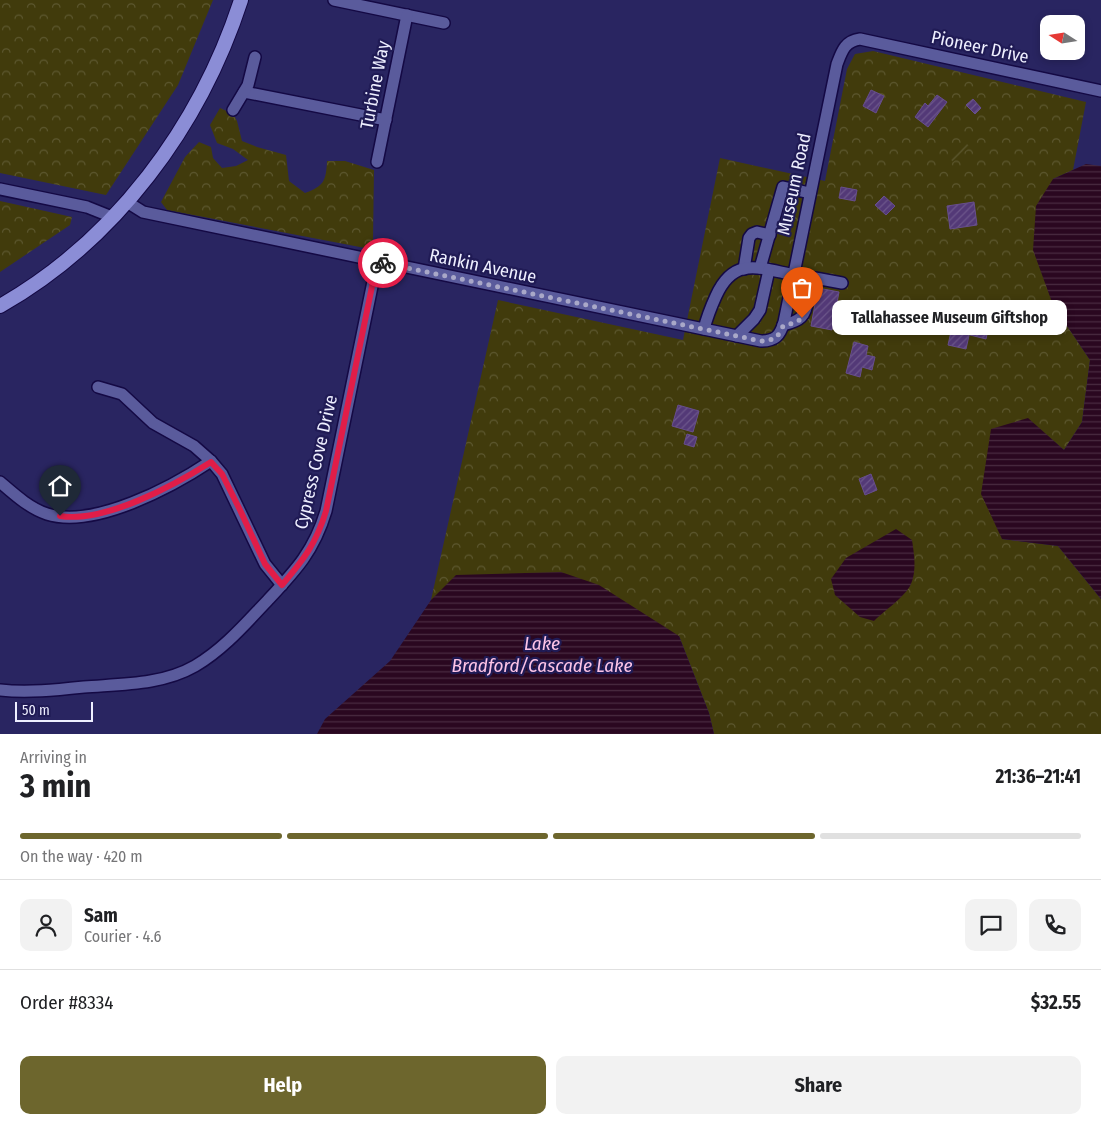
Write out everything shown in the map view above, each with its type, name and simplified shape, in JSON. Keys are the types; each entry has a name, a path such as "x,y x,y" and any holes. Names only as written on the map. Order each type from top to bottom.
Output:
{"main road":[{"path":"0,306 37,282 70,256 127,202 149,175 174,141 191,113 219,58 241,0"}],"street":[{"path":"334,0 444,23"},
{"name":"Turbine Way","path":"377,162 407,15"},
{"name":"Pioneer Drive","path":"852,40 860,39 1101,91"},
{"name":"Museum Road","path":"776,338 781,332 795,283 810,193 837,64 842,50 852,40"},
{"path":"233,110 250,78 255,58"},
{"path":"244,92 386,120"},
{"path":"737,336 760,310 770,235 783,187 810,193"},
{"path":"0,189 87,207 112,217"},
{"name":"Rankin Avenue","path":"127,202 144,212 377,262 761,341 770,341 776,338"},
{"path":"744,268 749,238 752,234 757,232 770,235"},
{"name":"Cypress Cove Drive","path":"0,690 61,689 134,683 164,678 195,666 219,649 241,629 282,585 308,554 315,542 323,520 377,262"},
{"path":"704,329 707,316 726,277 744,268 765,269 795,283 808,298 802,318 797,322 783,326"},
{"path":"795,283 815,278 842,284"},
{"path":"98,387 122,394 153,423 194,446 211,462 222,474 265,564 282,585"},
{"path":"0,482 19,499 47,514 72,518 100,514 131,503 193,473 211,462"}],"green space":[{"path":"0,0 213,0 178,85 106,195 0,173"},
{"path":"873,51 1086,102 1073,170 1053,179 1053,305 1090,360 1082,422 1064,450 1028,419 1002,539 1058,546 1101,599 1101,734 714,734 709,713 679,636 431,600 498,300 683,340 720,158 825,181 847,69 855,54"},
{"path":"220,108 233,114 237,121 242,141 286,155 289,181 305,193 323,182 327,161 345,161 374,170 373,240 365,248 167,210 161,202 185,157 199,142 211,147 213,158 222,168 236,166 248,160 233,149 217,143 210,125"},
{"path":"964,141 970,147 953,162 948,156"},
{"path":"0,201 72,217 70,225 0,272"}],"water":[{"path":"1086,164 1101,166 1101,599 1058,546 1002,539 981,494 991,429 1028,418 1064,450 1082,422 1090,360 1053,305 1033,250 1036,206 1053,179"},
{"path":"896,529 912,540 914,568 911,584 899,599 874,621 860,617 835,595 831,579 846,558"},
{"name":"Lake Bradford/Cascade Lake","path":"561,572 599,585 679,636 709,713 714,734 317,734 325,719 390,661 431,600 456,575"}],"building":[{"path":"871,90 884,96 876,113 863,106"},
{"path":"937,95 947,102 928,127 915,117 925,103 928,106"},
{"path":"973,99 981,108 975,114 966,105"},
{"path":"841,187 857,190 855,201 839,198"},
{"path":"884,196 895,206 886,215 875,205"},
{"path":"974,202 977,225 950,229 947,206"},
{"path":"818,288 839,292 832,330 811,326"},
{"path":"974,317 990,321 986,339 970,335"},
{"path":"952,327 970,331 966,349 948,345"},
{"path":"854,342 868,346 866,355 875,357 872,370 862,367 860,377 846,373"},
{"path":"678,405 699,411 693,432 672,426"},
{"path":"687,434 697,437 694,447 684,444"},
{"path":"871,474 877,490 865,495 859,479"}],"way so far":[{"path":"383,263 761,341 770,341 776,338 783,326 797,322 802,318"}],"place":[{"name":"Tallahassee Museum Giftshop","path":"802,318"}],"route":[{"path":"60,516 72,518 100,514 131,503 193,473 211,462 222,474 265,564 282,585 308,554 315,542 326,511 377,262 383,263"}]}
